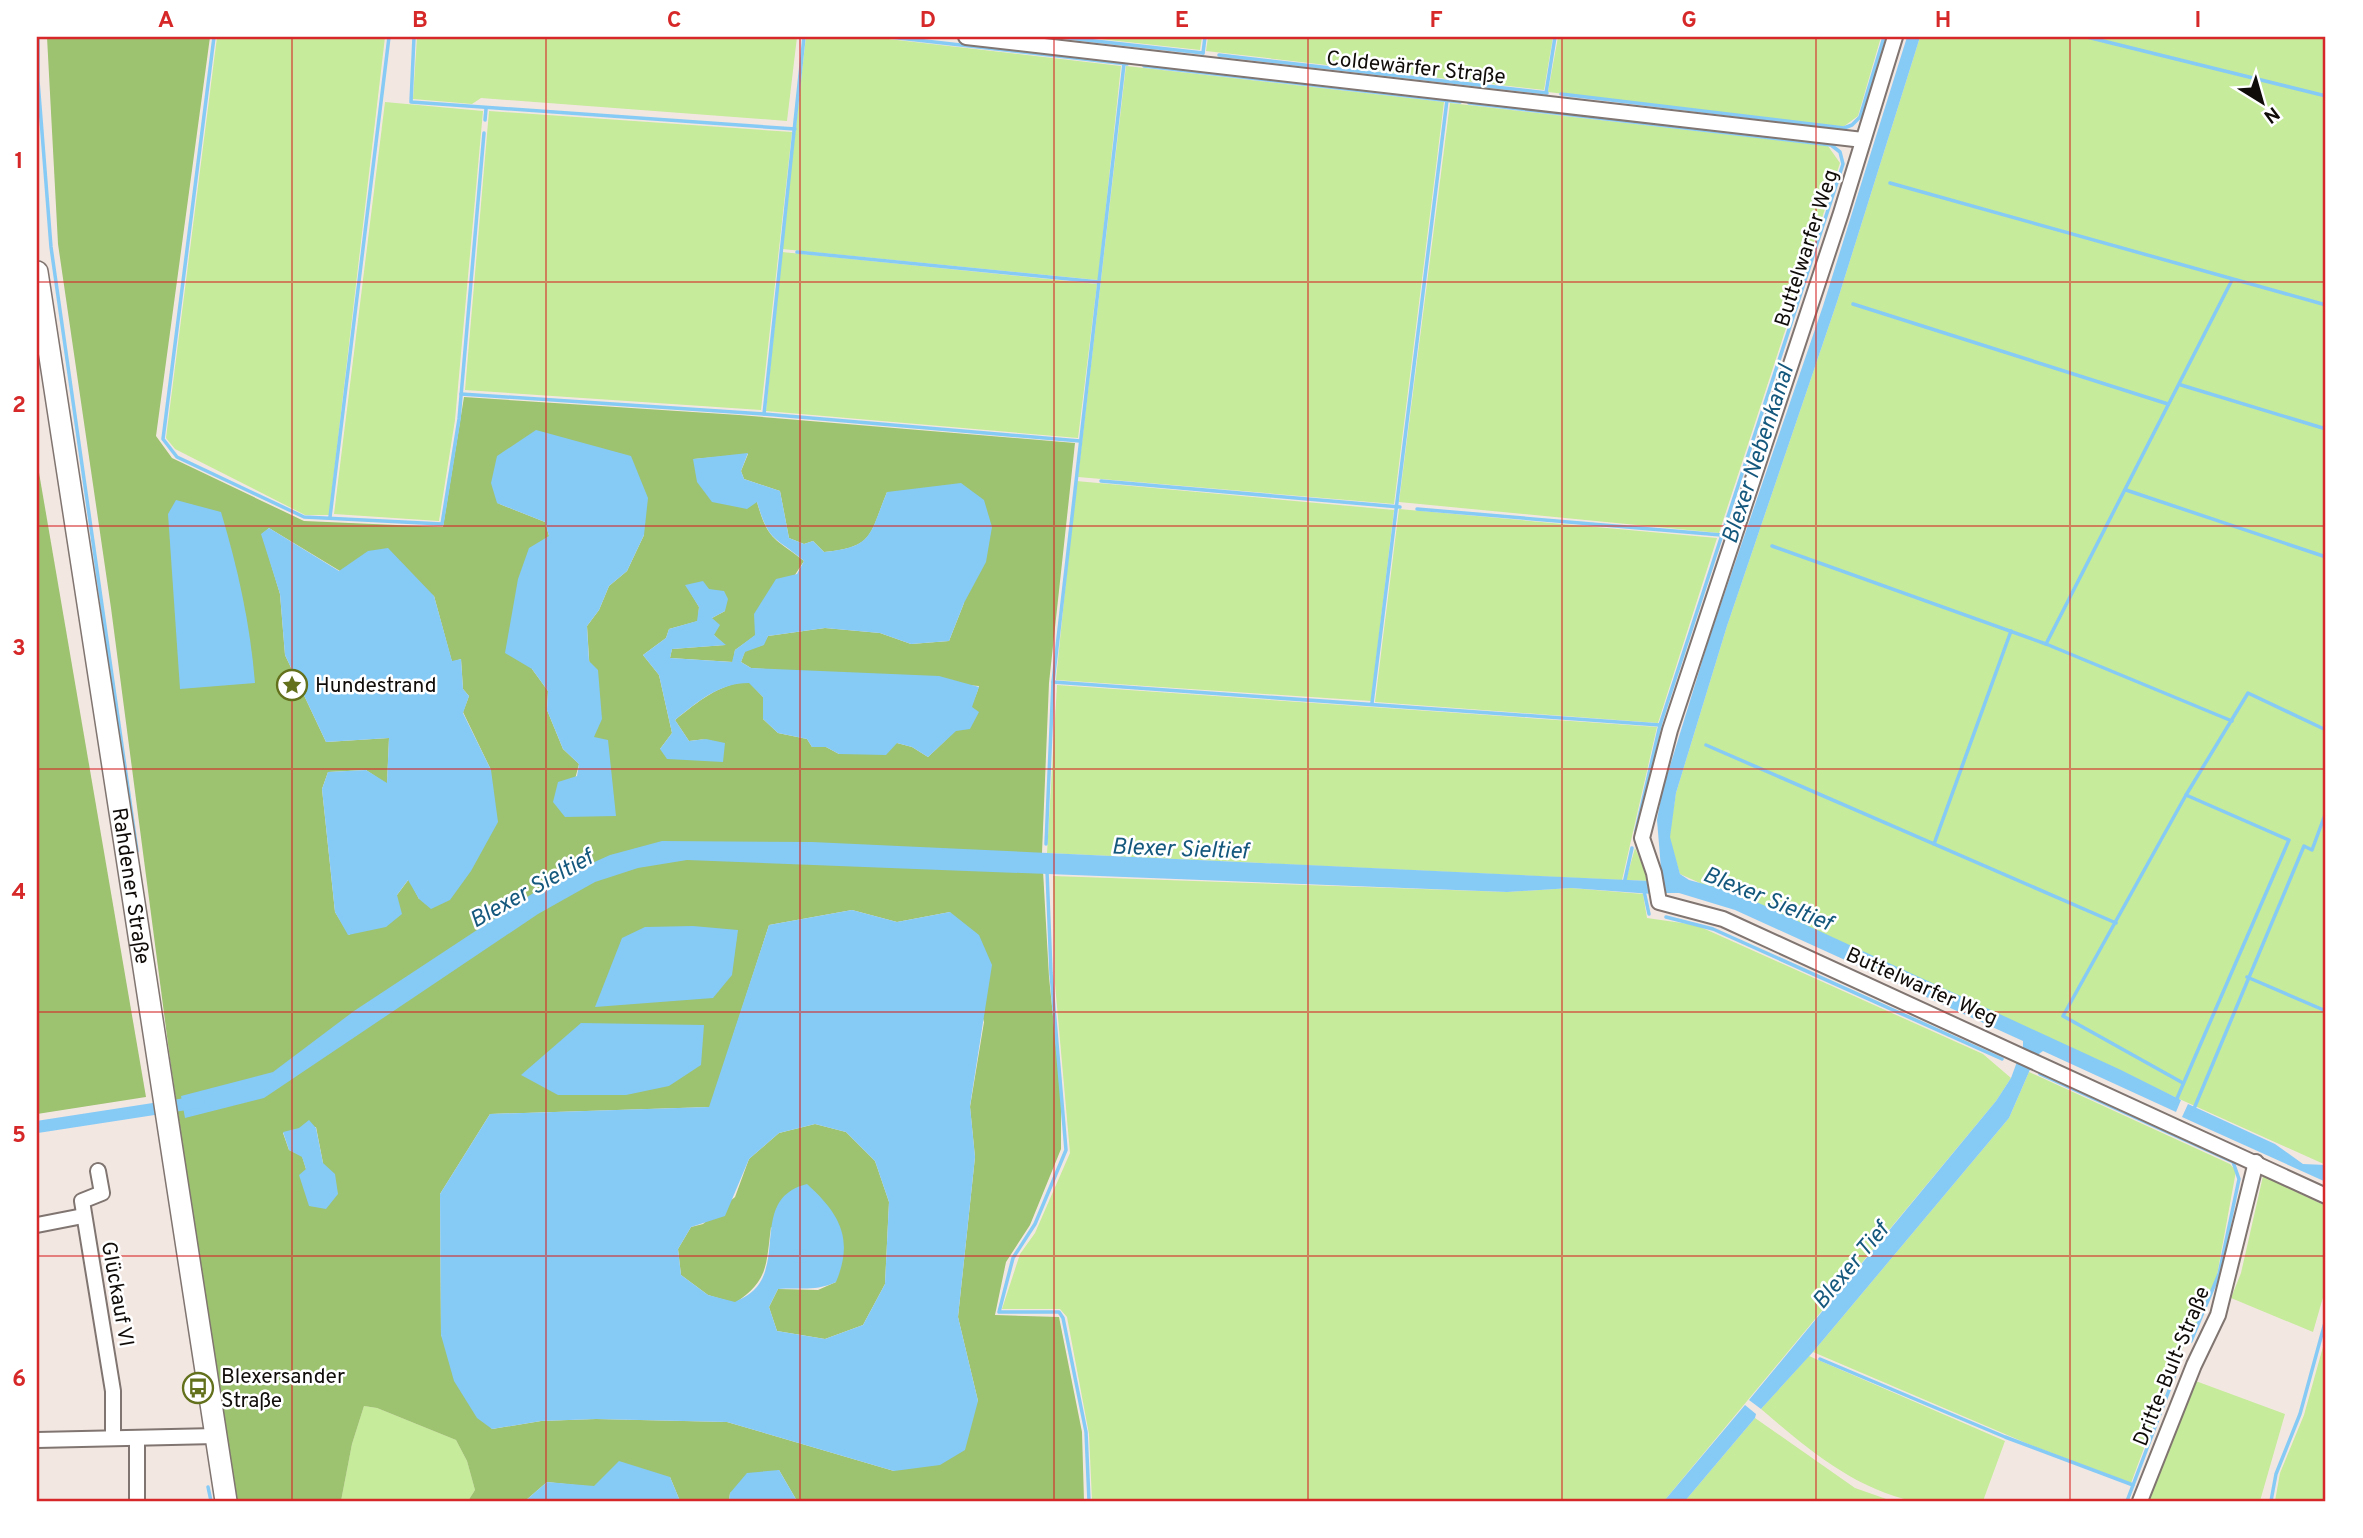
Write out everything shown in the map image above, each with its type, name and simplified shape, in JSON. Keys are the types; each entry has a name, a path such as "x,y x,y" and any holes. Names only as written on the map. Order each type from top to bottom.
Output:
{"main road":[{"name":"Rahdener Straße","path":"37,272 226,1501"}],"street":[{"name":"Coldewärfer Straße","path":"966,37 1863,140"},
{"name":"Buttelwarfer Weg","path":"1895,37 1670,730 1643,838 1654,873 1656,893 1659,902 1667,906 1714,915 2256,1162"},
{"path":"2256,1162 2326,1196"},
{"name":"Dritte-Bult-Straße","path":"2140,1501 2190,1373 2218,1315 2256,1162"},
{"name":"Glückauf VI","path":"98,1171 102,1193 82,1201 113,1391 113,1438"},
{"path":"37,1225 83,1216"},
{"path":"37,1440 216,1436"},
{"path":"137,1438 137,1501"}],"green space":[{"path":"47,37 210,37 156,436 172,458 304,521 443,527 464,397 739,415 1075,443 1049,683 1042,853 1049,977 1061,1095 1061,1149 1030,1225 1006,1262 995,1315 1059,1317 1082,1432 1084,1501 797,1501 779,1470 730,1493 729,1501 680,1501 670,1477 594,1487 547,1482 525,1501 468,1501 475,1490 467,1461 456,1440 377,1408 364,1406 352,1444 341,1501 235,1501 170,1059 111,608 58,244","holes":["748,454 741,471 744,479 780,491 789,538 804,544 813,541 824,552 852,547 868,537 887,492 964,603 949,641 911,644 880,633 825,628 768,636 763,645 745,651 741,662 751,668 979,686 959,725 928,757 912,747 897,743 839,754 826,747 812,747 807,739 778,733 763,719 763,697 749,682 718,690 675,720 689,741 706,739 660,749 672,733 659,675 643,655 666,638 669,629 698,621 699,607 686,585 709,589 725,605 725,611 712,618 714,635 725,645 672,649 670,658 733,662 735,650 756,635 804,561 773,537 757,502 694,459","497,503 644,535 627,571 609,586 599,610 587,626 594,737 565,817 579,764 563,749 547,710 548,691 532,669 549,536 545,522","269,528 340,571 434,596 452,662 461,659 463,689 469,696 463,712 491,770 419,899 409,879 397,895 349,935 335,912 322,789 328,772 366,770 387,784 389,738 326,742 285,655 280,594 262,534","852,910 897,922 950,912 984,1022 970,1107 975,1157 958,1317 978,1401 894,1471 727,1422 596,1419 541,1421 492,1429 441,1335 440,1194 490,1114 710,1107 769,925","316,1127 323,1163 306,1169 302,1156 289,1150 283,1133"]},
{"path":"217,37 385,37 329,515 305,515 175,449 166,438"},
{"path":"417,37 797,37 787,121 481,98 472,104 413,99"},
{"path":"806,37 871,37 1121,66 1098,280 782,249"},
{"path":"1081,37 1202,37 1200,50"},
{"path":"1208,37 1553,37 1544,90 1206,51"},
{"path":"1558,37 1881,37 1858,116 1843,127 1548,92"},
{"path":"1920,37 2326,37 2326,1165 1680,874 1669,837 1676,793 1727,626 1837,302"},
{"path":"1126,66 1444,102 1394,504 1078,477"},
{"path":"385,102 483,111 455,420 439,521 334,514"},
{"path":"1450,103 1828,146 1840,163 1719,533 1399,502"},
{"path":"489,111 792,132 761,410 465,390"},
{"path":"782,252 1097,284 1078,438 766,411"},
{"path":"37,461 146,1097 37,1114"},
{"path":"1076,481 1394,510 1371,701 1056,680"},
{"path":"1399,509 1717,538 1658,723 1375,702"},
{"path":"1057,685 1657,727 1622,880 1047,853"},
{"path":"1635,848 1650,881 1626,880"},
{"path":"1053,876 1507,892 1571,888 1643,894 1647,918 1696,925 1983,1054 2011,1078 1996,1101 1664,1501 1092,1501 1089,1434 1067,1317 1060,1309 1002,1309 1020,1254 1035,1233 1070,1153 1055,984"},
{"path":"2029,1072 2230,1164 2236,1171 2217,1275 2201,1317 2178,1357 2131,1483 2033,1446 1813,1352 2009,1118"},
{"path":"815,1124 846,1132 875,1161 889,1202 885,1284 863,1325 825,1339 777,1331 769,1307 778,1289 818,1290 836,1282 771,1227 764,1271 754,1287 735,1303 708,1295 681,1275 678,1249 691,1227 703,1224 735,1197 749,1159 779,1133"},
{"path":"2263,1176 2326,1206 2326,1287 2313,1332 2231,1298 2241,1273"},
{"path":"2326,1336 2326,1501 2275,1501 2280,1473 2304,1415"},
{"path":"1809,1356 2005,1441 1983,1501 1913,1501 1871,1487 1831,1465 1761,1409"},
{"path":"2193,1380 2285,1414 2260,1501 2145,1501"},
{"path":"364,1406 377,1408 456,1440 467,1461 475,1490 468,1501 341,1501 352,1444"},
{"path":"1755,1418 1855,1488 1892,1501 1685,1501"}],"water":[{"path":"1907,37 1920,37 1837,302 1727,626 1676,793 1670,837 1680,874 1689,880 1737,893 2121,1070 2181,1100 2176,1112 2043,1051 2036,1056 2023,1050 2023,1041 1735,910 1679,893 1663,893 1657,820 1662,792 1709,639 1823,306"},
{"path":"536,430 631,456 648,498 644,535 627,571 609,586 599,610 587,626 589,661 598,670 602,719 594,737 608,740 616,816 565,817 553,802 558,782 577,776 579,764 563,749 547,710 548,691 532,669 505,653 518,579 529,548 549,536 545,522 497,503 491,483 497,456"},
{"path":"748,453 741,471 744,479 780,491 789,538 804,544 813,541 824,552 852,547 868,536 887,492 961,483 984,500 992,527 986,562 964,603 949,641 911,644 880,633 825,628 768,636 764,645 745,652 741,662 751,668 939,676 979,687 972,707 979,712 970,729 956,731 928,757 912,747 897,743 886,755 839,754 826,747 812,747 807,739 778,733 763,719 763,697 749,683 738,684 709,695 675,720 689,741 706,739 725,743 723,762 667,759 660,749 672,733 659,675 643,655 666,638 669,629 697,621 699,607 685,585 703,581 709,589 724,591 728,599 725,611 712,618 720,625 714,635 726,645 672,649 670,658 732,662 735,650 755,635 754,614 776,579 797,574 804,561 769,532 757,502 747,509 712,502 697,482 693,459"},
{"path":"176,500 221,512 243,596 255,683 180,689 168,514"},
{"path":"269,528 339,571 368,551 388,548 434,596 452,661 461,659 463,689 469,696 463,713 491,770 498,822 471,871 450,900 431,909 419,899 408,880 397,895 402,914 386,927 348,935 335,912 322,789 328,772 366,770 387,783 389,738 326,742 285,655 280,594 261,534"},
{"path":"662,841 812,842 1650,881 1652,894 1571,888 1507,892 687,860 638,868 595,882 538,914 264,1098 185,1118 181,1096 273,1072 354,1011 550,882 610,855"},
{"path":"852,910 897,922 950,912 979,935 992,965 970,1106 975,1157 958,1317 978,1401 965,1450 940,1465 894,1471 727,1422 596,1419 541,1421 492,1429 477,1418 454,1381 441,1335 440,1194 490,1114 709,1107 769,925","holes":["815,1124 846,1132 875,1161 889,1202 885,1284 863,1325 825,1339 777,1331 769,1307 778,1289 814,1288 836,1282 844,1253 841,1228 828,1206 807,1184 790,1191 779,1202 763,1277 750,1294 735,1302 708,1295 681,1275 678,1249 691,1227 725,1216 749,1159 779,1133"]},
{"path":"693,926 738,930 732,975 713,998 595,1007 622,938 645,927"},
{"path":"581,1023 704,1025 701,1065 669,1086 626,1095 558,1095 521,1075"},
{"path":"2018,1059 2032,1065 2009,1118 1813,1352 1761,1409 1749,1400 1996,1101 2011,1078"},
{"path":"2188,1104 2275,1144 2303,1164 2326,1165 2326,1182 2182,1117"},
{"path":"309,1120 316,1128 323,1163 335,1174 338,1194 326,1209 309,1206 299,1175 306,1169 302,1157 289,1150 283,1132 299,1128"},
{"path":"1745,1405 1756,1414 1755,1418 1685,1501 1664,1501"},
{"path":"619,1461 670,1477 680,1501 525,1501 547,1482 594,1486"},
{"path":"779,1470 797,1501 729,1501 730,1493 747,1473"}],"waterway":[{"path":"38,37 38,81 51,247 137,851"},
{"path":"214,37 163,439 177,457 304,517 442,524 459,419 484,133"},
{"path":"330,517 389,37"},
{"path":"414,37 411,102 795,129"},
{"path":"764,414 804,37"},
{"path":"890,37 1127,64"},
{"path":"1059,37 1203,53"},
{"path":"1203,53 1205,37"},
{"path":"1546,93 1555,37"},
{"path":"1561,94 1844,128 1860,117 1884,37"},
{"path":"2087,37 2326,96"},
{"path":"1219,55 1547,93"},
{"path":"1046,844 1053,682 1124,64"},
{"path":"1144,66 1460,102"},
{"path":"1372,703 1447,100"},
{"name":"Blexer Nebenkanal","path":"1469,103 1831,145 1840,152 1843,164 1660,725 1636,831"},
{"path":"485,120 486,109"},
{"path":"1890,183 2326,305"},
{"path":"797,252 1099,282"},
{"path":"2046,644 2232,280"},
{"path":"1853,304 2168,404"},
{"path":"2181,385 2326,429"},
{"path":"461,394 764,414 1080,441"},
{"path":"1101,481 1400,507"},
{"path":"2126,490 2326,557"},
{"name":"Blexer Nebenkanal","path":"1417,509 1721,535"},
{"path":"1772,546 2046,644 2232,721"},
{"path":"1934,844 2011,631"},
{"path":"1053,682 1660,725"},
{"path":"2183,1083 2063,1016 2186,795 2248,693 2326,730"},
{"path":"1706,745 2116,923"},
{"path":"2175,1103 2289,840 2186,795"},
{"path":"2193,1111 2304,846 2312,850 2326,812"},
{"path":"1624,884 1632,848"},
{"path":"1047,871 1051,973 1066,1150 1035,1224 1013,1258 999,1312 1059,1312 1063,1318 1086,1432 1089,1501"},
{"path":"1644,891 1649,914"},
{"path":"1666,917 1713,929 2002,1059"},
{"path":"2247,977 2326,1011"},
{"path":"2040,1074 2233,1162 2239,1179 2219,1274 2191,1341"},
{"name":"Blexer Sieltief","path":"37,1127 199,1102"},
{"path":"2271,1501 2276,1474 2300,1414 2326,1319"},
{"path":"2127,1501 2182,1356"},
{"path":"1820,1359 2005,1437 2133,1485"},
{"path":"208,1487 211,1501"}],"place":[{"name":"Hundestrand","path":"292,685"},
{"name":"Blexersander Straße","path":"198,1388"}],"water label":[{"name":"Blexer Tief","path":"1850,1265"}]}
